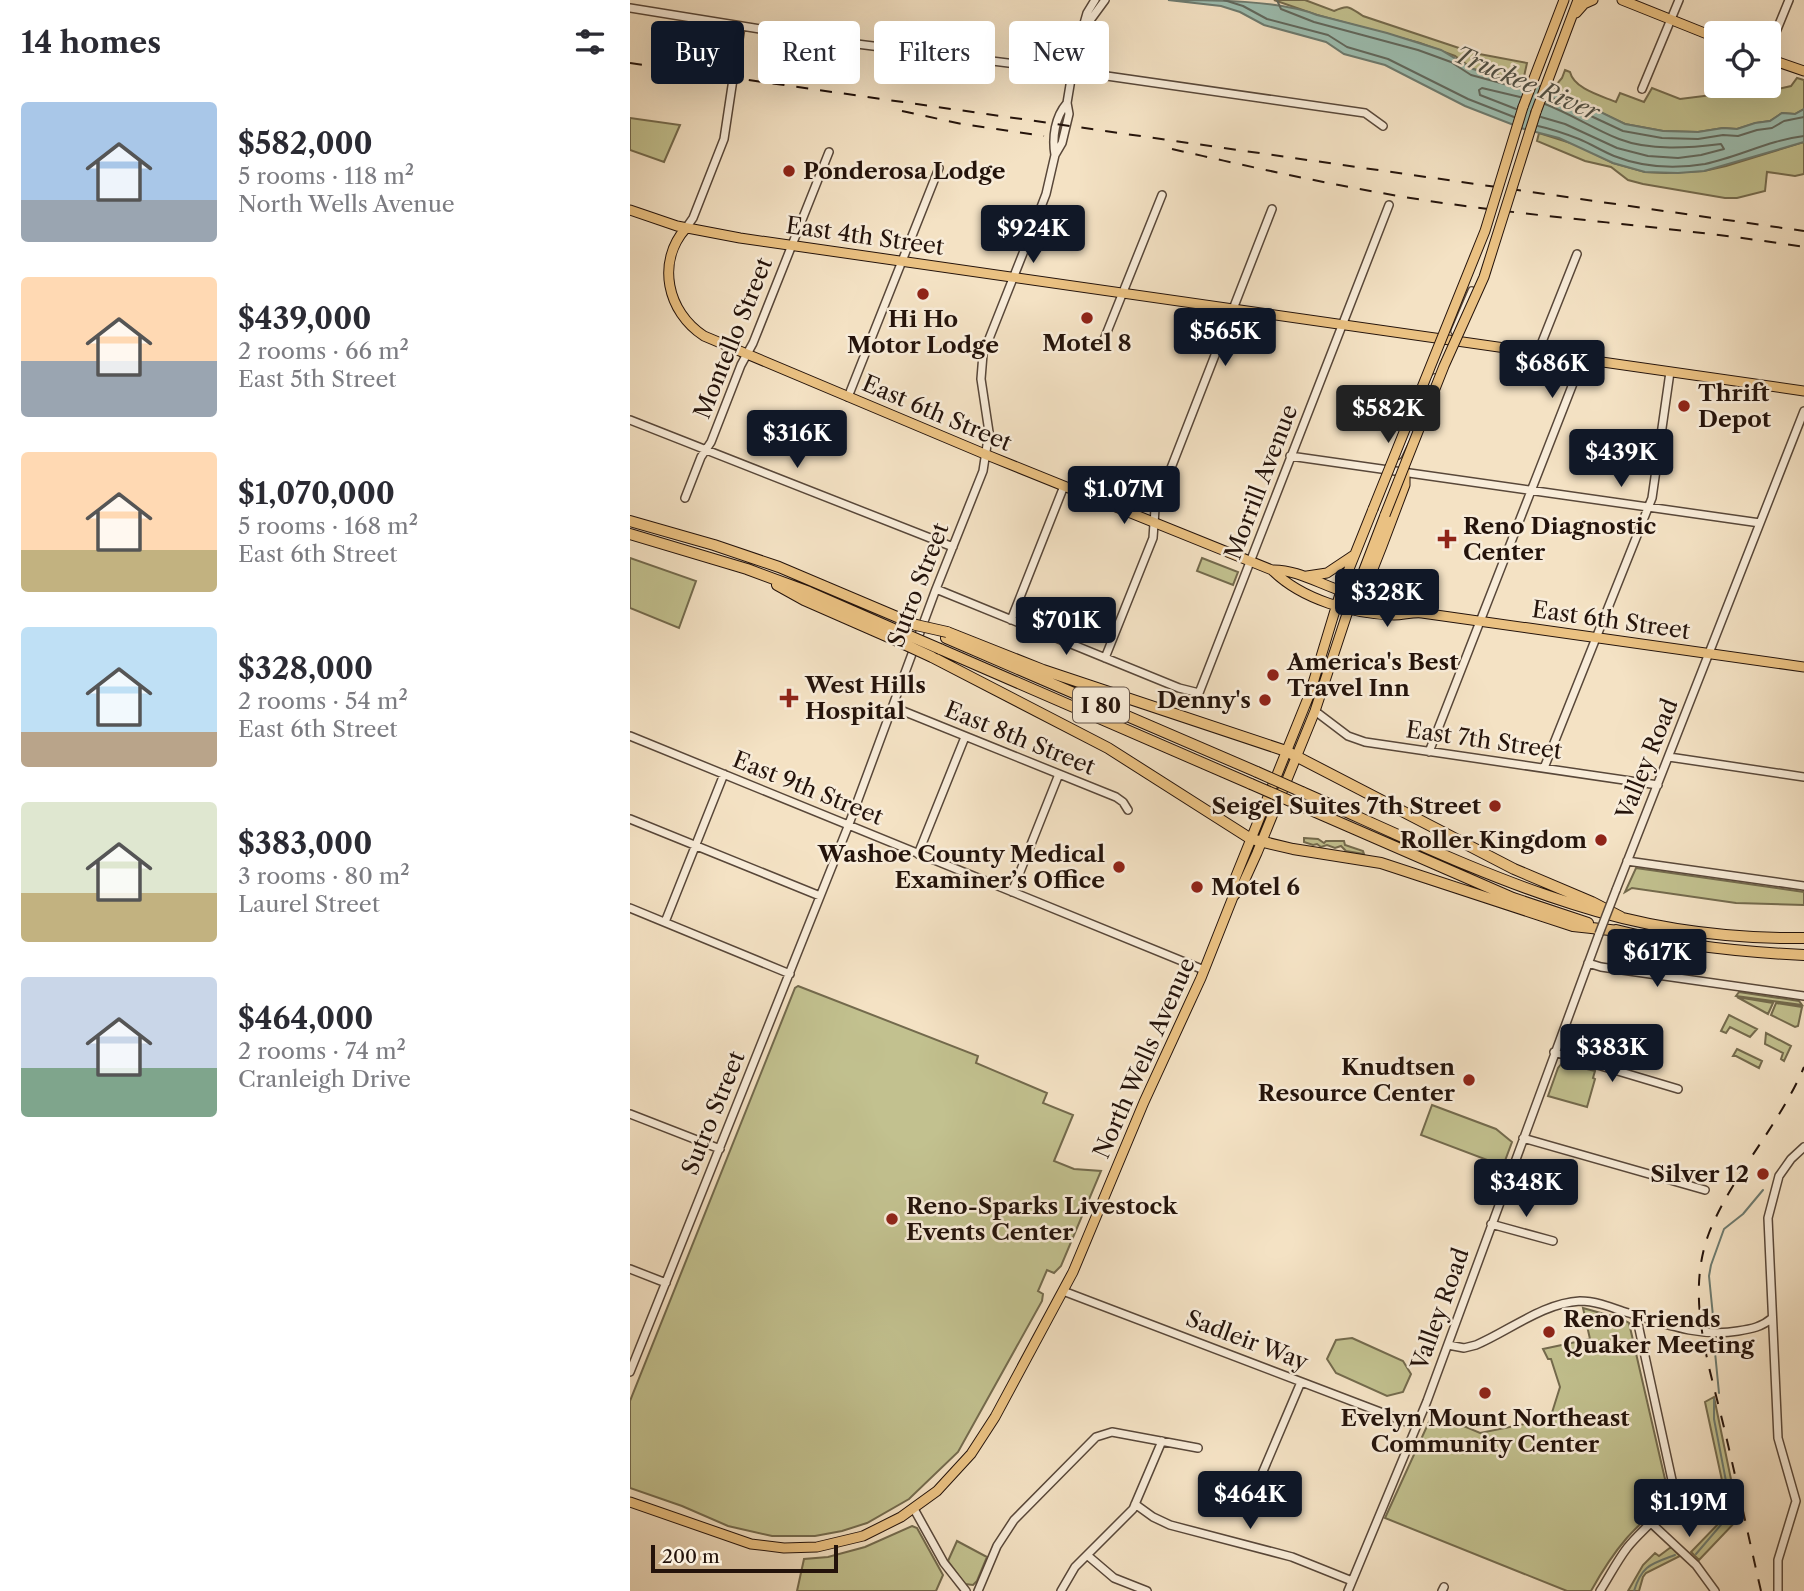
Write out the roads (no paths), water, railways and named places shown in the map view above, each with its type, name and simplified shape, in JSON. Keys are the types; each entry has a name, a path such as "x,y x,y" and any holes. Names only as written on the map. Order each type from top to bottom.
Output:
{"highway":[{"name":"I 80","path":"630,521 758,559 946,635 1477,869 1566,902 1621,917 1705,933 1804,938"},
{"name":"I 80","path":"630,534 760,573 895,634 940,649 1513,898 1572,918 1671,942 1734,951 1804,955"},
{"path":"895,634 932,657 1108,748 1256,841 1381,863 1573,926 1619,931"},
{"path":"946,635 1291,754 1514,869 1621,917"}],"main road":[{"name":"North Wells Avenue","path":"630,1502 741,1541 784,1548 817,1547 852,1540 875,1531 914,1509 946,1483 979,1443 1063,1291 1205,970 1233,897 1242,886 1256,841 1291,754 1340,591 1485,231 1523,107 1564,0"},
{"name":"North Wells Avenue","path":"1291,754 1315,711 1354,595 1385,515 1439,378 1484,277 1536,112 1578,0"},
{"path":"1568,27 1577,11 1593,0"},
{"path":"1613,0 1625,1 1704,33"},
{"path":"1781,63 1804,71"},
{"name":"East 4th Street","path":"630,210 686,228 740,239 1804,391"},
{"name":"East 6th Street","path":"686,228 678,237 669,270 669,289 677,309 689,324 704,336 987,455 1251,561 1272,570 1293,587 1336,605 1393,615 1413,612"},
{"path":"1354,595 1365,589 1405,485 1405,471"},
{"path":"1300,576 1327,573 1355,554"},
{"name":"East 6th Street","path":"1272,570 1282,569 1340,591 1386,602 1413,612 1804,667"},
{"path":"1370,576 1371,590 1386,602"}],"street":[{"name":"Sutro Street","path":"1085,21 1095,0"},
{"name":"Sutro Street","path":"1090,21 1105,0"},
{"path":"1642,89 1679,0"},
{"path":"1780,21 1789,0"},
{"path":"630,8 710,21"},
{"path":"744,26 1009,63"},
{"path":"1109,76 1365,113 1383,126"},
{"path":"686,228 724,139 732,84"},
{"name":"Sutro Street","path":"630,1372 633,1356 666,1283 849,824 987,455 989,421 982,389 981,363 986,344 1046,194 1055,155 1053,142 1058,118 1066,103 1070,84"},
{"name":"Montello Street","path":"685,498 829,152"},
{"path":"848,397 939,168"},
{"path":"1103,342 1162,195"},
{"name":"Morrill Avenue","path":"1105,658 1192,693 1199,693 1389,205"},
{"path":"936,589 1105,658 1153,538 1154,509 1272,209"},
{"path":"1538,352 1577,254"},
{"path":"1392,469 1410,435 1472,291"},
{"path":"1429,752 1583,358"},
{"path":"1544,768 1652,498 1670,372"},
{"name":"Valley Road","path":"1348,1591 1417,1426 1592,951 1804,411"},
{"path":"630,420 953,547"},
{"path":"1405,471 1405,450 1410,435"},
{"path":"1290,456 1760,523"},
{"path":"1011,620 1064,486"},
{"name":"East 8th Street","path":"893,707 1116,797 1124,802 1128,810"},
{"name":"East 7th Street","path":"1315,711 1356,740 1658,785"},
{"name":"East 9th Street","path":"630,736 1205,970"},
{"path":"918,854 965,737"},
{"path":"1669,757 1804,777"},
{"path":"665,922 724,774"},
{"path":"1012,892 1059,774"},
{"path":"630,819 820,896"},
{"path":"1627,861 1804,886"},
{"path":"630,908 790,974"},
{"path":"1588,963 1804,996"},
{"path":"1554,1052 1678,1089"},
{"path":"630,1114 720,1149"},
{"path":"1523,1138 1704,1190"},
{"path":"1778,1591 1778,1560 1797,1501 1778,1438 1767,1239 1769,1210 1781,1172 1804,1147"},
{"path":"1491,1223 1553,1241"},
{"path":"630,1269 666,1283"},
{"name":"Sadleir Way","path":"1063,1291 1417,1426"},
{"path":"1448,1345 1469,1347 1551,1307 1572,1302 1593,1302 1680,1329 1703,1333 1763,1326 1772,1318"},
{"path":"1600,1591 1627,1548 1660,1514 1670,1497 1672,1480 1636,1315"},
{"path":"1261,1476 1301,1382"},
{"path":"978,1591 1001,1538 1014,1520 1096,1437 1112,1432 1198,1448"},
{"path":"1061,1591 1070,1574 1135,1504 1161,1441"},
{"path":"1135,1504 1170,1525 1292,1557 1352,1581"},
{"path":"914,1509 944,1563 966,1591"},
{"path":"1651,1523 1696,1565 1713,1590"},
{"path":"1087,1555 1114,1578 1147,1591"}],"water":[{"name":"Truckee River","path":"1168,0 1245,2 1301,10 1441,50 1473,69 1518,79 1566,95 1625,124 1663,131 1737,129 1770,121 1782,113 1795,114 1804,109 1804,142 1704,171 1645,172 1613,163 1559,138 1524,129 1465,106 1385,65 1344,54 1326,42 1264,25 1240,12 1221,6"}],"waterway":[{"path":"1714,1326 1709,1276 1711,1265 1724,1229 1743,1214 1763,1190"},
{"path":"1714,1342 1719,1393"},
{"path":"1696,1554 1726,1519 1731,1507 1714,1419 1714,1399"},
{"path":"1634,1591 1640,1576 1648,1567 1675,1555"}],"railway":[{"path":"630,63 1804,231"},
{"path":"902,111 962,124 1044,136"},
{"path":"1172,149 1318,181 1428,201 1804,247"},
{"path":"1761,1591 1707,1360 1699,1309 1699,1283 1709,1233 1719,1212 1782,1110 1804,1067"}],"place":[{"name":"Ponderosa Lodge","path":"789,171"},
{"name":"Hi Ho Motor Lodge","path":"923,294"},
{"name":"Motel 8","path":"1087,318"},
{"name":"Thrift Depot","path":"1684,406"},
{"name":"Reno Diagnostic Center","path":"1447,539"},
{"name":"America's Best Travel Inn","path":"1273,675"},
{"name":"West Hills Hospital","path":"789,698"},
{"name":"Denny's","path":"1265,700"},
{"name":"Seigel Suites 7th Street","path":"1495,806"},
{"name":"Roller Kingdom","path":"1601,840"},
{"name":"Washoe County Medical Examiner’s Office","path":"1119,867"},
{"name":"Motel 6","path":"1197,887"},
{"name":"Knudtsen Resource Center","path":"1469,1080"},
{"name":"Silver 12","path":"1763,1174"},
{"name":"Reno-Sparks Livestock Events Center","path":"892,1219"},
{"name":"Reno Friends Quaker Meeting","path":"1549,1332"},
{"name":"Evelyn Mount Northeast Community Center","path":"1485,1393"}]}
